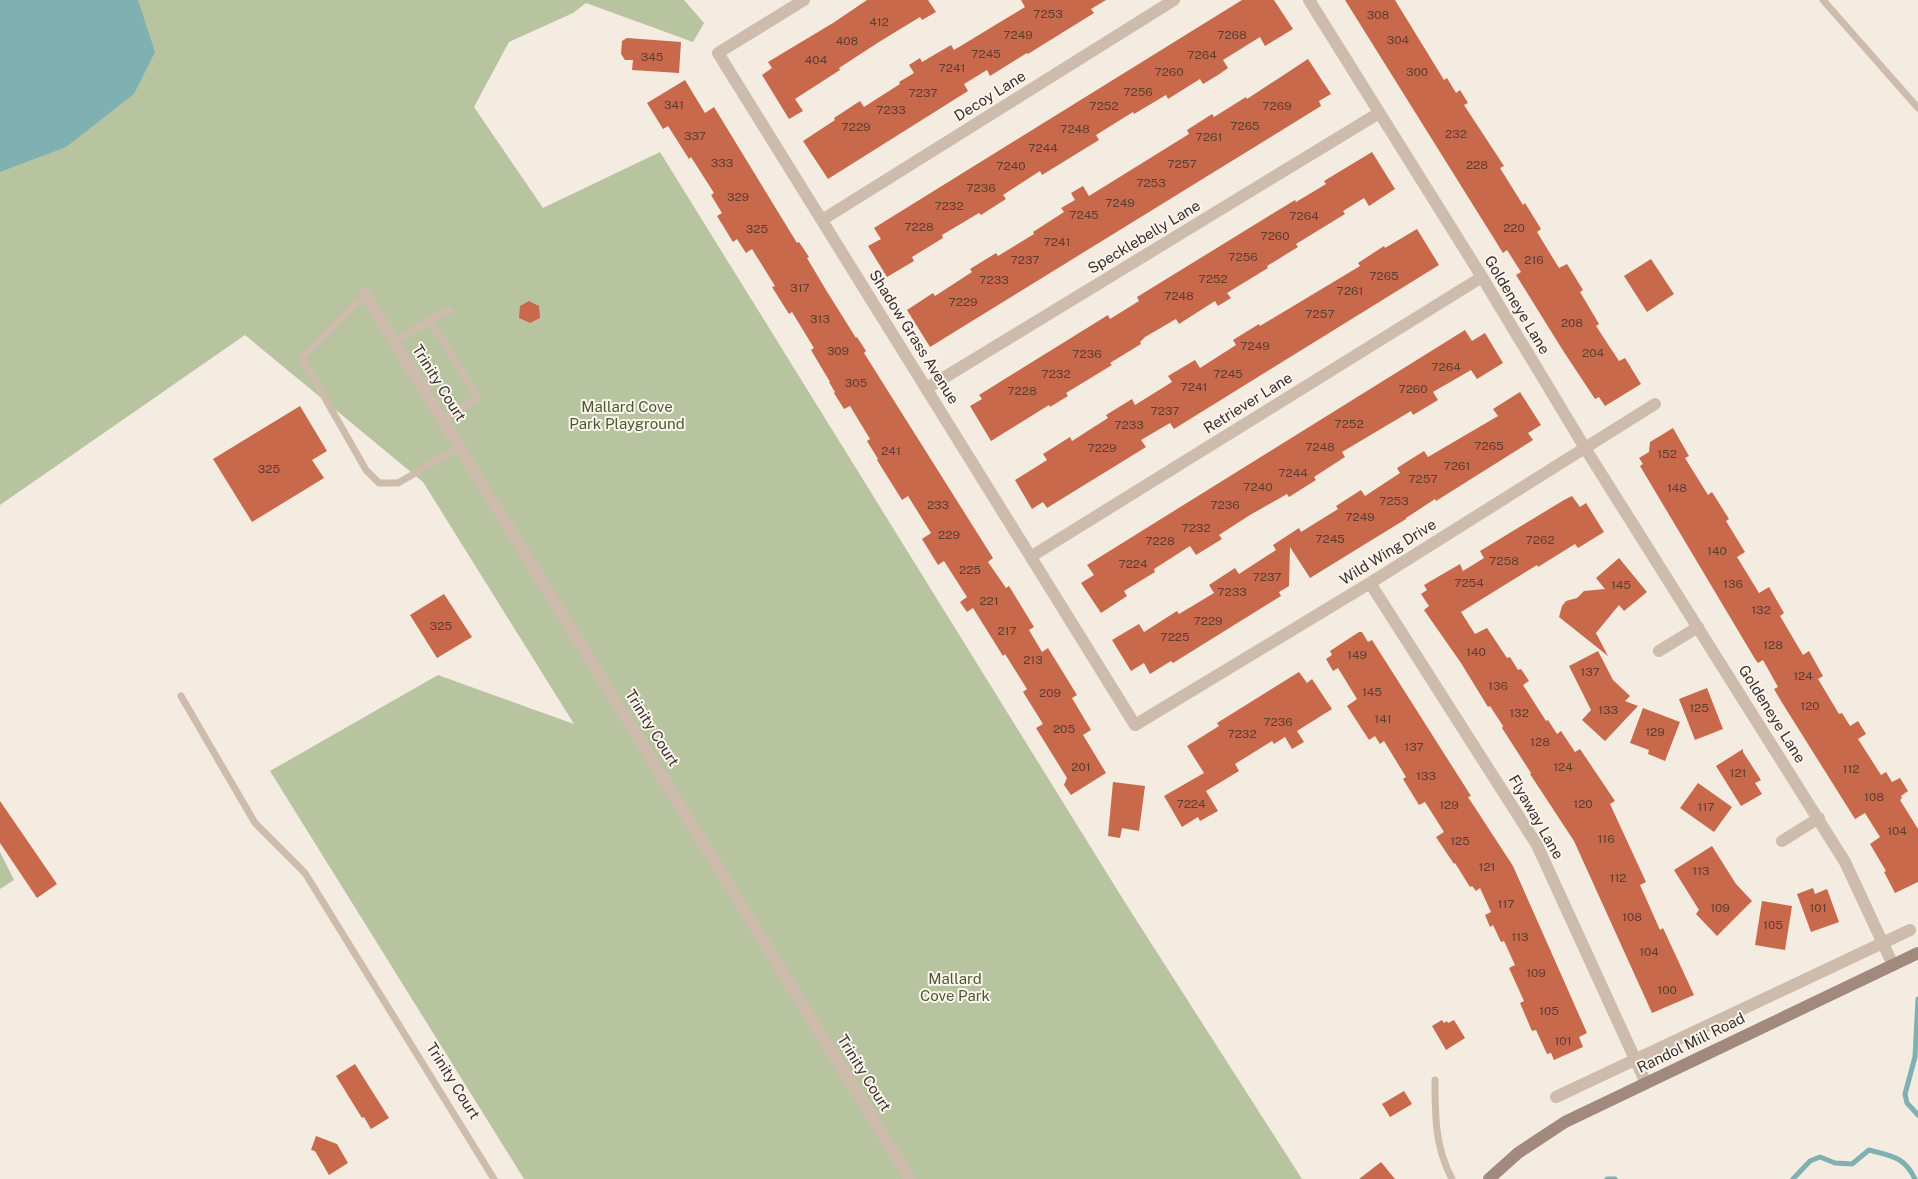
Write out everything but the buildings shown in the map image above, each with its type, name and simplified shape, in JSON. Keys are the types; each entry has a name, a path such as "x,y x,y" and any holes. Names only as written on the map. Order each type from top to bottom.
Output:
{"main road":[{"name":"Randol Mill Road","path":"1489,1179 1518,1152 1565,1122 1918,953"}],"street":[{"name":"Shadow Grass Avenue","path":"804,0 718,53 1032,556 1135,725"},
{"name":"Decoy Lane","path":"822,220 1174,0"},
{"name":"Goldeneye Lane","path":"1309,0 1482,277 1585,448 1819,818 1845,862 1893,966"},
{"name":"Specklebelly Lane","path":"927,388 1379,113"},
{"name":"Retriever Lane","path":"1032,556 1482,277"},
{"name":"Trinity Court","path":"365,294 910,1179"},
{"name":"Wild Wing Drive","path":"1135,725 1370,583 1655,404"},
{"name":"Flyaway Lane","path":"1370,583 1537,845 1646,1083"},
{"path":"1658,651 1698,627"},
{"path":"1782,841 1819,818"},
{"name":"Randol Mill Road","path":"1556,1097 1910,930"}],"lane":[{"path":"1823,0 1918,108"},
{"path":"365,294 302,358 366,470 378,484 398,483 460,447"},
{"path":"395,342 450,310"},
{"path":"430,320 478,398 443,420"},
{"name":"Trinity Court","path":"181,696 255,824 305,872 494,1179"},
{"path":"1436,1080 1435,1123 1441,1152 1452,1179"}],"green space":[{"name":"Mallard Cove Park","path":"0,0 684,0 704,23 693,42 586,3 573,13 509,42 474,107 543,208 660,152 1126,904 1302,1179 524,1179 270,771 438,675 574,724 423,482 245,335 0,505"},
{"path":"0,852 14,880 0,889"}],"water":[{"path":"0,0 138,0 155,52 134,94 66,147 0,172"}],"waterway":[{"path":"1918,999 1915,1057 1905,1094 1907,1103 1918,1115"},
{"path":"1793,1179 1810,1161 1820,1157 1835,1163 1852,1164 1869,1150 1901,1161 1911,1171 1915,1179"},
{"path":"1607,1179 1615,1179"}],"park label":[{"name":"Mallard Cove Park Playground","path":"627,416"}]}
